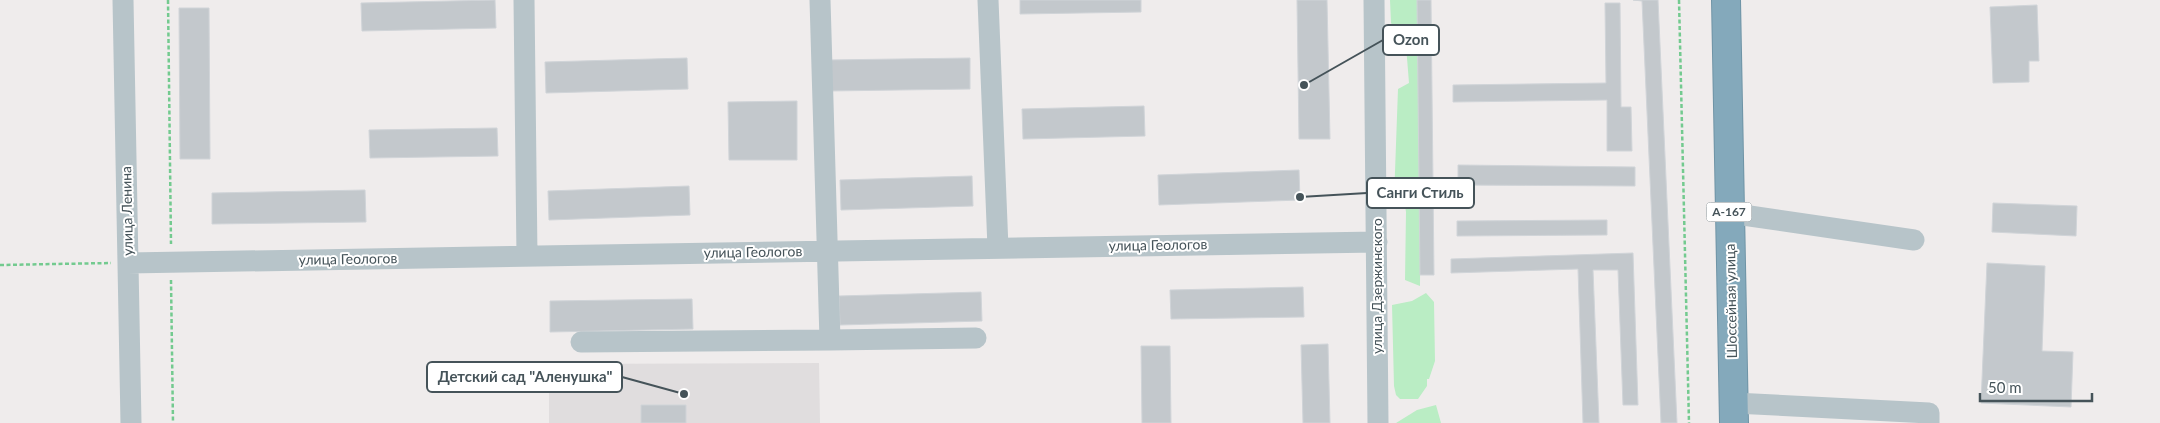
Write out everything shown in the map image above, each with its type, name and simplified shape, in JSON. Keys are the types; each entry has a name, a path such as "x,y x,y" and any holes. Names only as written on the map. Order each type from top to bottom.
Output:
{"highway":[{"name":"Шоссейная улица","path":"1726,0 1734,413"}],"street":[{"name":"улица Ленина","path":"123,0 131,423"},
{"path":"524,0 527,256"},
{"path":"820,0 830,340"},
{"path":"988,0 998,248"},
{"name":"улица Дзержинского","path":"1374,0 1378,423"},
{"path":"1729,213 1914,240"},
{"name":"улица Геологов","path":"128,263 1377,242"},
{"path":"581,342 976,338"},
{"path":"1734,413 1929,413 1929,423"}],"path":[{"path":"168,0 173,423"},
{"path":"1679,0 1689,423"},
{"path":"0,265 128,263"}],"shaded area":[{"path":"819,363 820,423 549,423 549,364"}],"green space":[{"path":"1390,0 1422,0 1420,286 1405,280 1406,212 1405,206 1394,199 1398,89 1409,83 1405,33 1400,35 1391,23"},
{"path":"1426,293 1434,302 1435,361 1429,379 1427,379 1427,386 1418,399 1400,399 1396,395 1394,386 1392,305 1412,301"},
{"path":"1436,405 1441,423 1396,423 1417,410"}],"building":[{"path":"495,0 496,28 362,31 361,3"},
{"path":"1020,0 1141,0 1141,12 1020,14"},
{"path":"1297,0 1327,0 1330,139 1299,139"},
{"path":"1417,0 1431,0 1434,275 1420,275"},
{"path":"1633,0 1658,0 1677,423 1661,423 1642,1"},
{"path":"1605,3 1620,3 1621,107 1631,107 1632,151 1607,151 1607,100 1453,102 1453,85 1606,83"},
{"path":"2037,5 2039,61 2029,61 2029,82 1993,83 1990,7"},
{"path":"179,8 209,8 210,159 180,159"},
{"path":"687,58 688,89 546,93 545,62"},
{"path":"970,58 970,89 828,91 828,60"},
{"path":"797,101 797,160 729,160 728,102"},
{"path":"1144,106 1145,136 1023,139 1022,109"},
{"path":"497,128 498,156 370,158 369,130"},
{"path":"1458,165 1635,167 1635,186 1458,185"},
{"path":"1299,170 1300,200 1159,205 1158,175"},
{"path":"972,176 973,206 841,210 840,180"},
{"path":"689,186 690,215 549,220 548,191"},
{"path":"365,190 366,222 212,224 212,193"},
{"path":"1993,203 2077,206 2076,236 1992,232"},
{"path":"1607,220 1607,235 1457,236 1457,221"},
{"path":"1633,253 1638,405 1623,405 1618,270 1593,270 1599,423 1583,423 1578,269 1451,273 1451,259"},
{"path":"1987,263 2045,266 2042,351 2073,352 2071,407 1981,403"},
{"path":"1303,287 1304,317 1171,319 1170,290"},
{"path":"981,292 982,321 840,325 839,296"},
{"path":"692,299 693,329 550,332 550,301"},
{"path":"1328,344 1330,423 1303,423 1301,345"},
{"path":"1141,346 1170,346 1171,423 1142,423"},
{"path":"641,405 686,405 686,423 641,423"}],"place":[{"name":"Ozon","path":"1304,85"},
{"name":"Санги Стиль","path":"1300,197"},
{"name":"Детский сад \"Аленушка\"","path":"684,394"}]}
